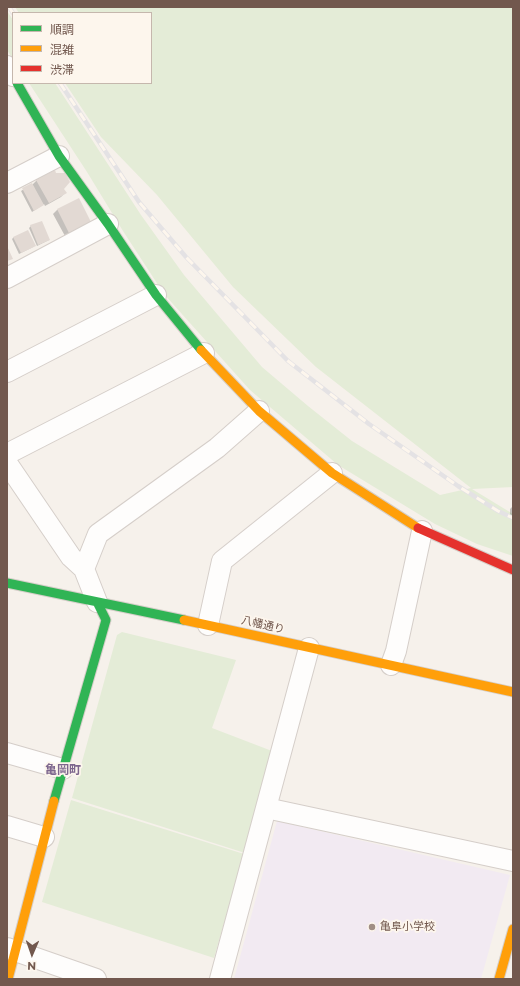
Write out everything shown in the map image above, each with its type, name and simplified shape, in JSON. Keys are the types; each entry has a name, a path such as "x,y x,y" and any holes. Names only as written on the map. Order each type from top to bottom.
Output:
{"street":[{"path":"17,84 59,156 108,224 156,295 204,353 259,411 332,473 422,531 513,570"},
{"path":"7,184 59,156"},
{"path":"7,278 108,224"},
{"path":"7,372 156,295"},
{"path":"7,454 204,353"},
{"path":"84,568 98,534 218,448 259,411"},
{"path":"7,463 71,557 84,568 106,620 11,949 8,979"},
{"path":"208,625 222,561 332,473"},
{"path":"391,665 396,651 422,531"},
{"name":"八幡通り","path":"7,583 208,625 513,692"},
{"path":"220,979 309,648"},
{"path":"7,753 63,770"},
{"path":"266,808 513,862"},
{"path":"7,826 44,837"},
{"path":"499,979 513,929"},
{"path":"11,949 96,979"}],"shaded area":[{"name":"亀阜小学校","path":"277,821 510,875 481,979 234,979"}],"green space":[{"path":"15,7 513,7 513,487 472,489 513,514 513,556 477,544 435,524 338,465 250,390 164,294 30,84 56,84 141,215 184,275 262,367 352,441 440,495 471,488 316,367 233,287 157,195 101,137 66,84 152,84 152,12 18,12"},
{"path":"7,11 12,18 12,58 7,50"},
{"path":"122,632 236,660 212,728 272,751 245,853 72,798 117,635"},
{"path":"71,800 244,854 214,958 42,902"}],"building":[{"path":"55,170 56,173 65,173 70,182 64,189 67,193 49,203 36,180"},
{"path":"32,183 44,205 34,211 22,188"},
{"path":"79,198 91,222 69,233 57,209"},
{"path":"42,221 50,240 38,245 30,225"},
{"path":"28,230 36,246 21,253 13,237"},
{"path":"7,246 13,259 7,261"}],"railway":[{"path":"9,7 12,12"},
{"path":"61,84 139,202 186,257 288,361 369,424 458,486 498,511 513,518"}],"traffic: fast":[{"path":"18,84 59,156 108,224 156,295 201,350"},
{"path":"7,583 184,620"},
{"path":"54,801 106,620 97,602"}],"traffic: slow":[{"path":"201,350 259,411 332,473 418,528"},
{"path":"184,620 513,692"},
{"path":"8,979 54,801"},
{"path":"499,979 513,929"}],"traffic: jam":[{"path":"418,528 513,570"}],"place":[{"name":"亀阜小学校","path":"372,927"}],"district":[{"name":"亀岡町","path":"63,770"}]}
